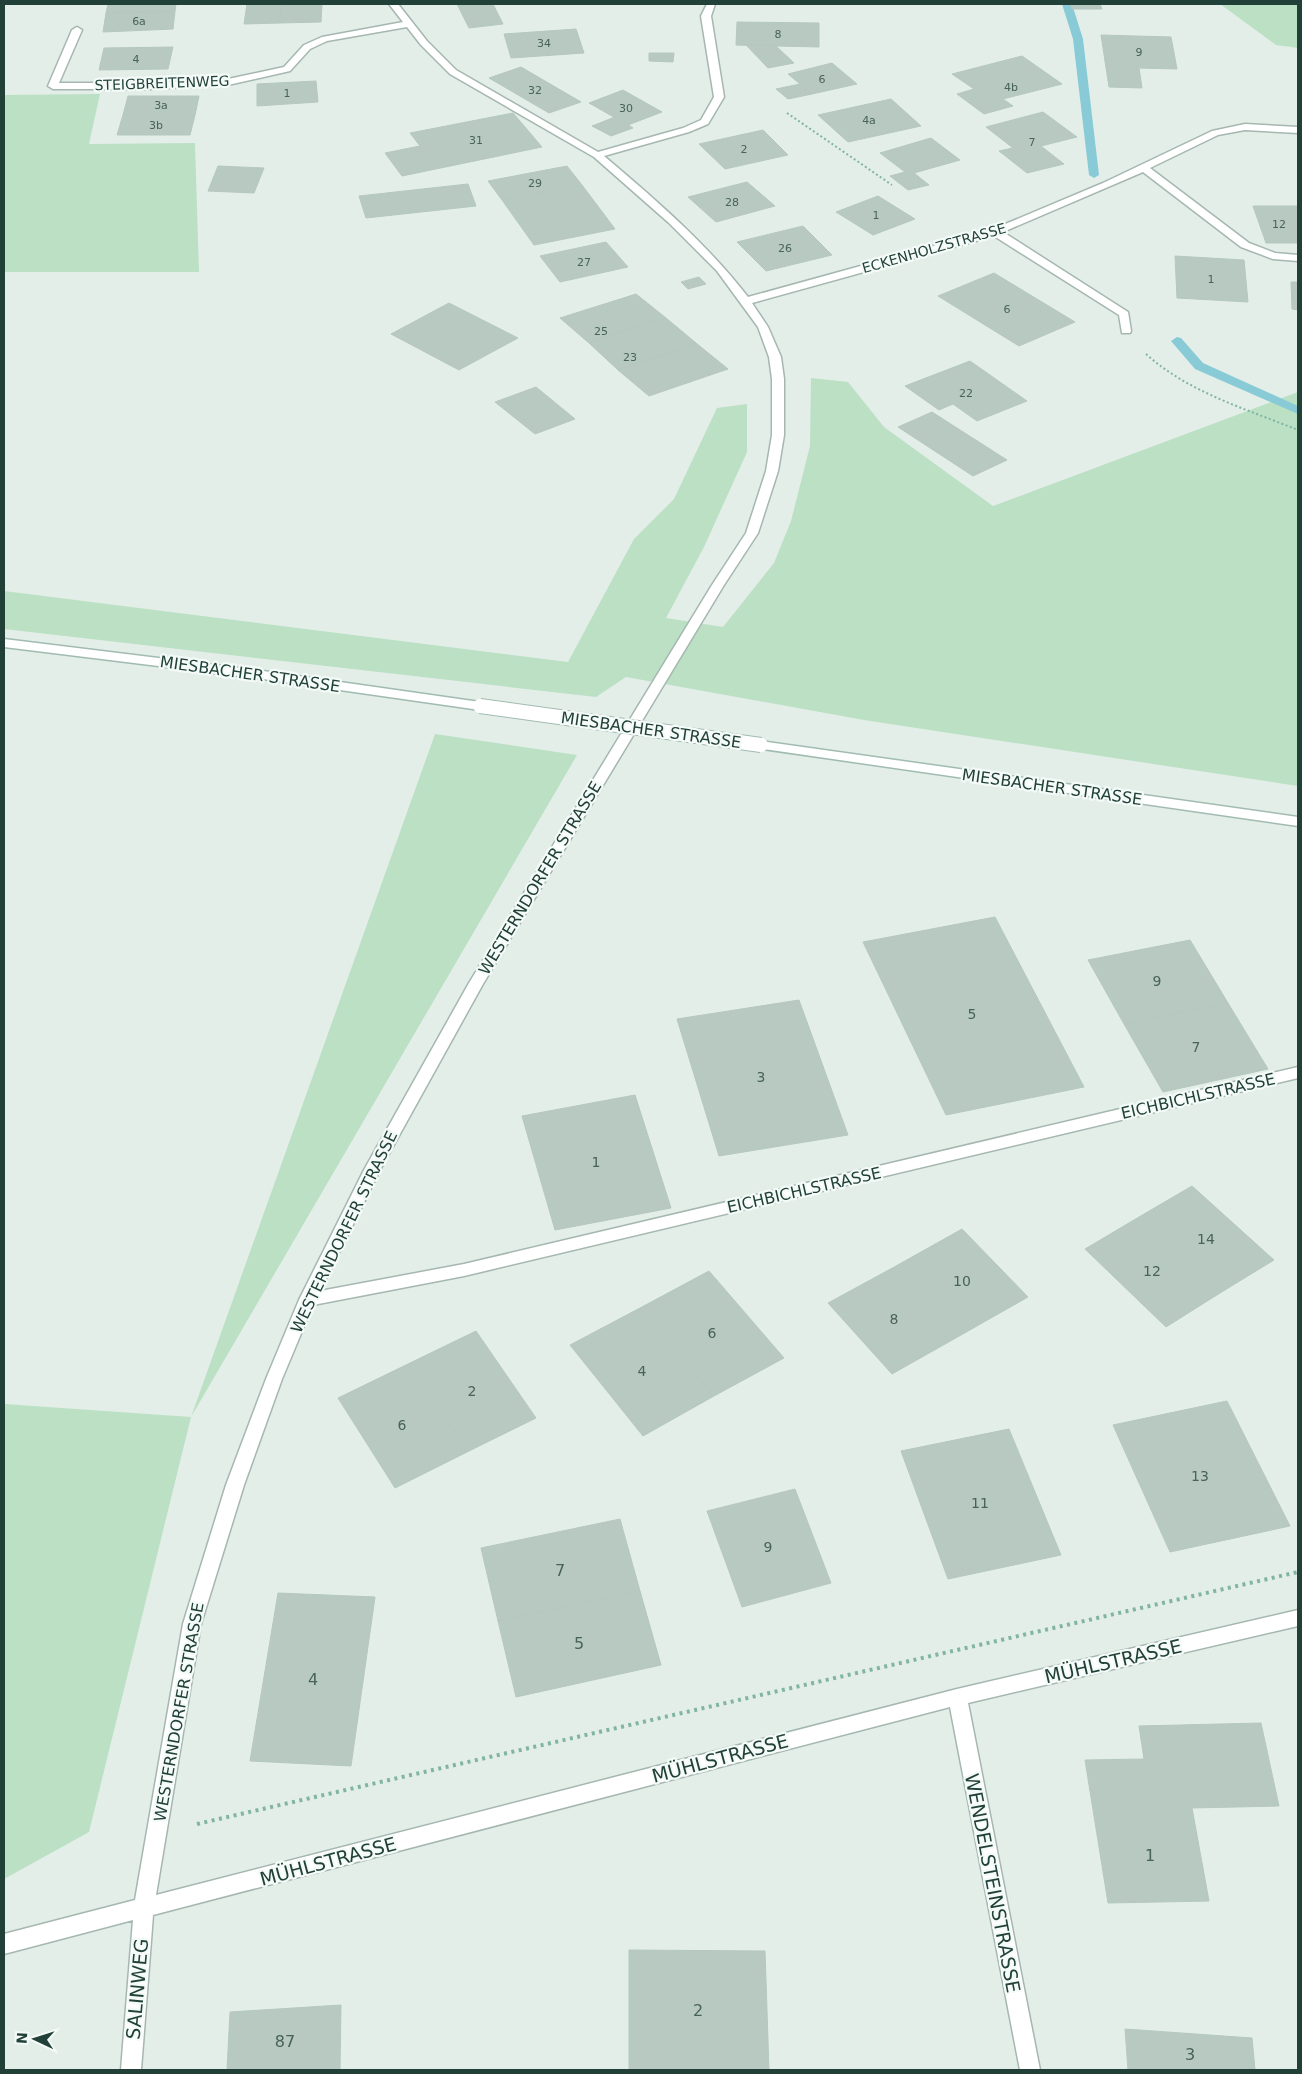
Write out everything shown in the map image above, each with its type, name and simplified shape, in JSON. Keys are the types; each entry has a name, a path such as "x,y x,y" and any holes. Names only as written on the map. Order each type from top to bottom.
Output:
{"street":[{"name":"WESTERNDORFER STRASSE","path":"144,1908 192,1624 235,1485 274,1379 307,1300 372,1170 476,983 718,585 752,533 772,471 778,435 778,379 775,357 763,327 746,300 721,269 673,221 597,155 453,72 435,56 394,4"},
{"path":"597,155 686,130 705,122 719,97 706,16 711,4"},
{"name":"STEIGBREITENWEG","path":"77,30 53,86 149,86 228,82 286,69 307,47 325,39 410,24"},
{"name":"ECKENHOLZSTRASSE","path":"746,300 995,232 1107,185 1215,133 1245,127 1298,130"},
{"path":"1143,167 1245,245 1273,256 1298,258"},
{"path":"995,232 1124,314 1126,331"},
{"name":"MIESBACHER STRASSE","path":"4,643 265,676 1298,822"},
{"name":"EICHBICHLSTRASSE","path":"307,1300 464,1270 1298,1073"},
{"name":"MÜHLSTRASSE","path":"4,1944 957,1697 1298,1618"},
{"name":"WENDELSTEINSTRASSE","path":"957,1697 1030,2070"},
{"name":"SALINWEG","path":"131,2070 144,1908"}],"path":[{"path":"787,113 892,185"},
{"path":"1126,331 1154,364 1205,391 1298,430"},
{"path":"157,1833 1298,1572"}],"green space":[{"path":"1220,4 1298,4 1298,48 1276,45"},
{"path":"100,94 89,144 195,143 199,272 4,272 4,95"},
{"path":"811,378 848,382 884,427 993,506 1298,392 1298,786 864,720 626,677 596,697 4,629 4,591 568,662 634,539 674,499 717,408 747,404 747,452 704,547 666,618 723,627 774,563 791,521 810,446"},
{"path":"435,734 577,755 191,1417"},
{"path":"4,1404 191,1417 89,1832 4,1879"}],"building":[{"path":"108,4 176,4 175,11 106,13"},
{"path":"247,4 281,4 280,23 244,24"},
{"path":"281,4 322,4 321,22 280,23"},
{"path":"457,4 493,4 503,24 469,28"},
{"path":"1070,4 1100,4 1102,9 1072,9"},
{"path":"175,11 173,29 103,32 106,13"},
{"path":"737,22 819,23 819,47 736,45"},
{"path":"576,29 584,53 511,58 504,34"},
{"path":"1101,35 1171,37 1177,69 1139,68 1142,88 1109,87"},
{"path":"746,45 776,46 794,63 768,68"},
{"path":"173,47 168,69 99,70 104,48"},
{"path":"649,53 674,53 673,62 649,61"},
{"path":"1022,56 1062,84 1003,99 1013,106 984,114 957,94 974,89 952,74"},
{"path":"832,63 857,84 812,94 788,74"},
{"path":"521,67 581,102 549,113 489,78"},
{"path":"316,81 318,102 257,106 257,84"},
{"path":"800,84 812,94 788,99 776,89"},
{"path":"623,90 662,112 628,125 589,103"},
{"path":"128,96 199,96 195,115 123,115"},
{"path":"891,99 921,126 848,142 818,115"},
{"path":"1043,112 1077,137 1041,146 1064,164 1027,173 999,151 1013,148 986,127"},
{"path":"513,113 542,147 402,176 385,153 420,146 410,133"},
{"path":"123,115 195,115 190,135 117,135"},
{"path":"615,117 633,128 611,136 592,126"},
{"path":"763,130 788,155 725,169 699,144"},
{"path":"931,138 960,160 914,173 929,185 908,190 890,176 905,172 880,153"},
{"path":"218,166 264,168 254,193 208,191"},
{"path":"567,166 582,185 502,200 488,181"},
{"path":"747,182 775,206 716,222 688,197"},
{"path":"468,184 476,206 366,218 359,196"},
{"path":"582,185 615,229 534,245 502,200"},
{"path":"878,196 915,219 873,235 836,212"},
{"path":"1253,206 1298,206 1298,243 1266,243"},
{"path":"803,226 832,255 766,271 737,242"},
{"path":"606,242 628,267 560,282 540,256"},
{"path":"1175,256 1244,260 1248,302 1177,298"},
{"path":"994,273 1075,322 1019,346 938,296"},
{"path":"699,277 706,284 688,289 681,282"},
{"path":"1291,282 1298,282 1298,310 1292,309"},
{"path":"636,294 666,318 589,343 560,318"},
{"path":"449,303 518,338 459,370 391,334"},
{"path":"666,318 696,343 618,370 589,343"},
{"path":"696,343 728,369 649,396 618,370"},
{"path":"970,361 1027,401 977,421 953,404 939,410 905,386"},
{"path":"536,387 575,419 535,434 495,402"},
{"path":"932,412 1007,460 973,476 898,427"},
{"path":"995,917 1084,1087 946,1115 863,942"},
{"path":"1190,940 1228,1003 1124,1024 1088,960"},
{"path":"799,1000 848,1135 719,1156 677,1019"},
{"path":"1228,1003 1268,1069 1163,1092 1124,1024"},
{"path":"635,1095 671,1208 555,1230 522,1116"},
{"path":"1192,1186 1274,1260 1220,1293 1139,1217"},
{"path":"1139,1217 1220,1293 1166,1327 1085,1249"},
{"path":"962,1229 1028,1297 961,1335 896,1266"},
{"path":"896,1266 961,1335 892,1374 828,1303"},
{"path":"709,1271 784,1358 714,1396 640,1308"},
{"path":"640,1308 714,1396 643,1436 570,1345"},
{"path":"476,1331 536,1418 467,1452 408,1364"},
{"path":"408,1364 467,1452 395,1488 338,1398"},
{"path":"1227,1401 1290,1526 1170,1552 1113,1425"},
{"path":"1009,1429 1061,1555 948,1579 901,1451"},
{"path":"795,1489 831,1583 742,1607 707,1511"},
{"path":"620,1519 640,1591 498,1621 481,1548"},
{"path":"640,1591 661,1665 516,1697 498,1621"},
{"path":"278,1593 375,1597 351,1766 250,1761"},
{"path":"1261,1723 1279,1806 1192,1808 1209,1901 1108,1903 1085,1760 1144,1759 1139,1726"},
{"path":"629,1950 765,1951 769,2070 629,2070"},
{"path":"341,2005 340,2070 227,2070 230,2012"},
{"path":"1125,2029 1252,2038 1255,2070 1128,2070"}],"waterway":[{"path":"1067,4 1078,39 1094,175"},
{"path":"1177,341 1199,366 1298,410"}]}
